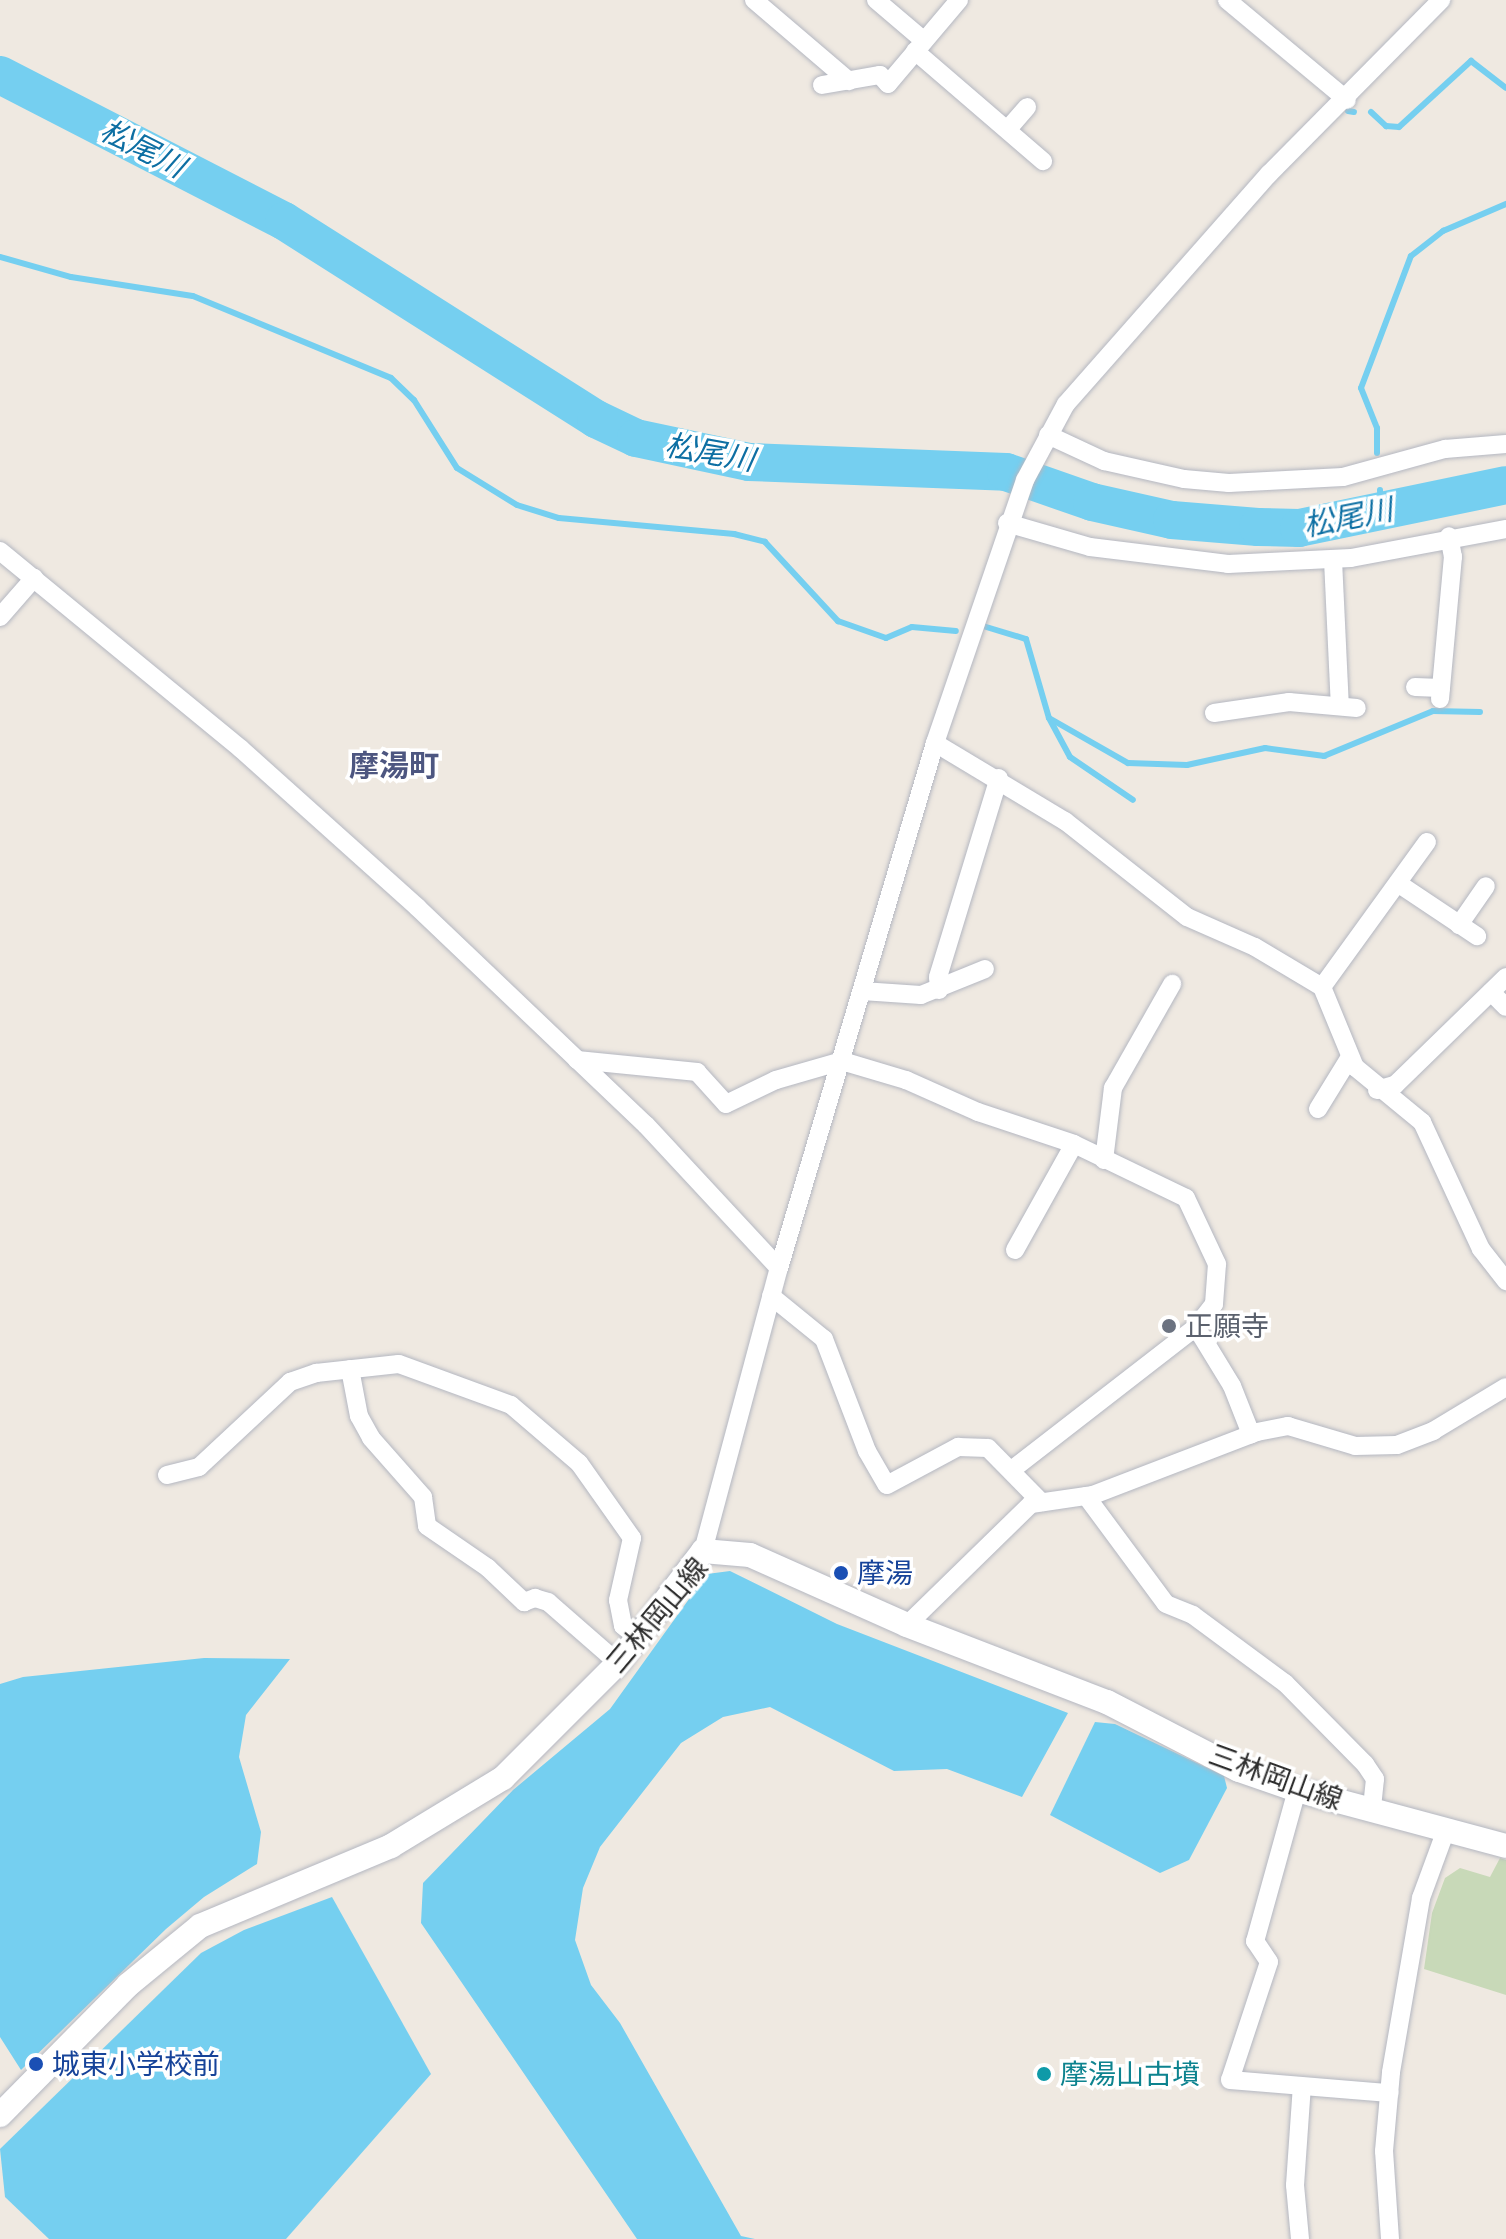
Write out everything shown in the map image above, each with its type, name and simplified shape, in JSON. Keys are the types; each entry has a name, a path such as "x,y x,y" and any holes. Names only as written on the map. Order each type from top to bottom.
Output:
{"main road":[{"name":"三林岡山線","path":"0,2115 171,1946 235,1907 341,1869 454,1811 514,1768 618,1663 703,1551 750,1555 907,1625 1107,1702 1239,1770 1297,1790 1506,1846"}],"street":[{"path":"754,0 849,81"},
{"path":"876,0 919,46 1043,161"},
{"path":"822,85 880,75 888,84 959,0"},
{"path":"1227,0 1347,100"},
{"path":"703,1551 779,1268 935,743 1008,520 1046,438 1066,404 1269,174 1347,100 1441,0"},
{"path":"1008,129 1027,107"},
{"path":"1046,438 1104,461 1184,479 1229,483 1343,477 1445,449 1506,444"},
{"path":"1008,520 1090,547 1154,558 1228,564 1333,560 1449,536 1506,529"},
{"path":"1415,687 1440,694 1453,557 1449,536"},
{"path":"0,551 241,749 577,1060 779,1268"},
{"path":"1214,713 1289,702 1348,707 1333,560"},
{"path":"0,617 34,578"},
{"path":"1319,629 1338,627"},
{"path":"935,743 999,778 1065,821 1187,917 1255,947 1322,987 1350,1057 1377,1090 1422,1122 1481,1249 1506,1281"},
{"path":"939,990 938,977 999,778"},
{"path":"1322,987 1427,842"},
{"path":"1399,884 1477,936"},
{"path":"1459,925 1486,886"},
{"path":"862,991 921,995 985,969"},
{"path":"1377,1090 1395,1085 1506,977"},
{"path":"1104,1160 1113,1088 1172,984"},
{"path":"1491,992 1506,1007"},
{"path":"1318,1109 1350,1057"},
{"path":"577,1060 697,1072 726,1104 776,1080 842,1061 906,1080 978,1112 1074,1144 1186,1198 1217,1264 1214,1304 1196,1327 1013,1469"},
{"path":"1015,1250 1074,1144"},
{"path":"771,1296 824,1339 867,1451 887,1485 958,1447 988,1448 1013,1469 1041,1502"},
{"path":"1196,1327 1232,1386 1251,1434"},
{"path":"167,1475 199,1467 290,1382 350,1369 399,1364 511,1405 579,1463 632,1538 618,1600 623,1626 639,1637"},
{"path":"350,1369 359,1416 371,1438 423,1497 427,1526 488,1568 524,1602 535,1598 548,1602 618,1663"},
{"path":"907,1625 1031,1504 1086,1496 1251,1434 1288,1426 1355,1446 1397,1445 1433,1431 1506,1387"},
{"path":"1086,1496 1166,1604 1193,1615 1285,1683 1365,1764 1375,1779 1372,1810"},
{"path":"1297,1790 1255,1941 1269,1962 1230,2080 1389,2093"},
{"path":"1390,2239 1384,2151 1389,2093 1421,1898 1446,1830"},
{"path":"1300,2239 1295,2185 1302,2086"}],"green space":[{"path":"1500,1858 1506,1860 1506,1995 1424,1969 1432,1913 1445,1878 1460,1868 1490,1877"}],"water":[{"path":"730,1571 837,1624 1068,1713 1022,1797 947,1769 894,1771 770,1707 723,1717 681,1743 600,1847 583,1888 575,1940 591,1985 620,2023 741,2236 755,2239 637,2239 421,1923 423,1883 513,1790 610,1709 707,1574"},
{"path":"204,1658 290,1659 246,1715 239,1757 261,1832 257,1864 204,1897 166,1929 21,2070 0,2037 0,1684 23,1677"},
{"path":"1095,1722 1115,1724 1224,1776 1227,1788 1189,1860 1160,1873 1050,1815"},
{"path":"332,1897 431,2074 286,2239 49,2239 5,2197 0,2149 201,1953 244,1930"}],"waterway":[{"path":"1371,112 1386,126 1399,127 1471,61 1506,88"},
{"name":"松尾川","path":"0,75 284,221 596,419 636,438 749,462 1006,472 1092,502 1172,520 1258,527 1299,528 1506,485"},
{"path":"1348,111 1354,112"},
{"path":"1377,453 1377,428 1361,388 1411,256 1443,231 1506,204"},
{"path":"0,257 71,277 193,296 391,378 414,400 457,468 517,505 559,518 734,534 765,542 838,621 886,638 912,627 956,631"},
{"path":"1380,490 1381,509"},
{"path":"983,626 1026,639 1049,718 1070,757 1133,800"},
{"path":"1049,718 1128,763 1187,765 1265,748 1324,756 1433,711 1480,712"}],"place":[{"name":"正願寺","path":"1169,1326"},
{"name":"摩湯","path":"841,1573"},
{"name":"城東小学校前","path":"36,2064"},
{"name":"摩湯山古墳","path":"1044,2074"}],"district":[{"name":"摩湯町","path":"394,765"}]}
